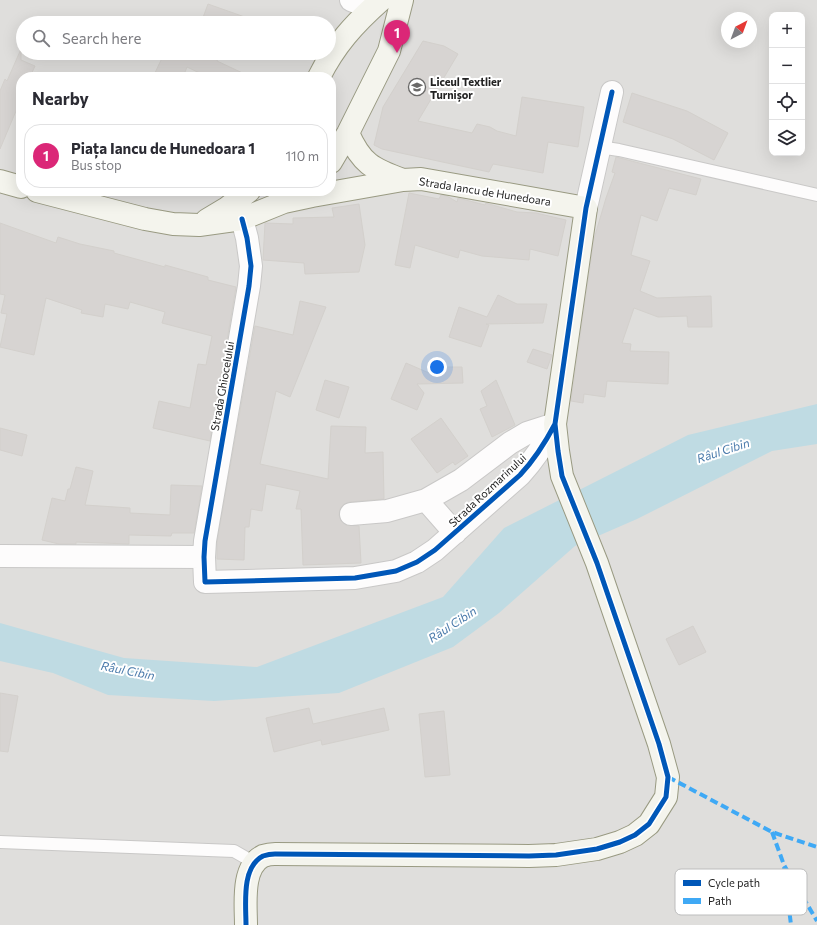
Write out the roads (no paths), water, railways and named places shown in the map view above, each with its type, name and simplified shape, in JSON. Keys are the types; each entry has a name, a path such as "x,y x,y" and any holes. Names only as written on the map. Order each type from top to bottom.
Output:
{"street":[{"path":"351,0 376,4"},
{"path":"336,153 389,52 402,0"},
{"path":"336,47 349,31 376,4"},
{"path":"322,72 329,60"},
{"path":"586,208 612,92"},
{"path":"348,133 355,148 367,163 381,172 403,180"},
{"name":"Strada Iancu de Hunedoara","path":"336,190 420,179 586,208"},
{"path":"0,181 16,186"},
{"name":"Strada Iancu de Hunedoara","path":"56,196 145,219 174,224 199,225 242,218 303,196"},
{"path":"199,225 227,208 243,196"},
{"name":"Strada Rozmarinului","path":"205,582 355,578 396,571 423,558 435,550 520,475 533,462 555,424 586,208"},
{"name":"Strada Ghiocelului","path":"205,582 205,541 249,286 251,266 247,238 242,218"},
{"path":"246,925 246,882 249,871 263,856 275,854 529,856 556,855 597,849 620,842 635,835 649,824 666,797 668,777 659,744 597,563 562,476 555,424"},
{"name":"Strada Rozmarinului","path":"351,514 387,512 426,500 461,480 510,443 527,433 555,424"},
{"path":"426,500 455,533"},
{"path":"0,556 204,557"}],"lane":[{"path":"599,147 619,150 817,195"},
{"path":"0,842 234,851 255,863"}],"water":[{"name":"Râul Cibin","path":"817,404 817,444 772,451 637,519 575,546 499,613 453,647 339,693 214,701 108,695 53,673 0,661 0,623 124,658 257,667 443,597 504,528 688,435"}],"place":[{"name":"Piața Iancu de Hunedoara 1","path":"397,53"},
{"name":"Liceul Textlier Turnișor","path":"417,87"}]}
